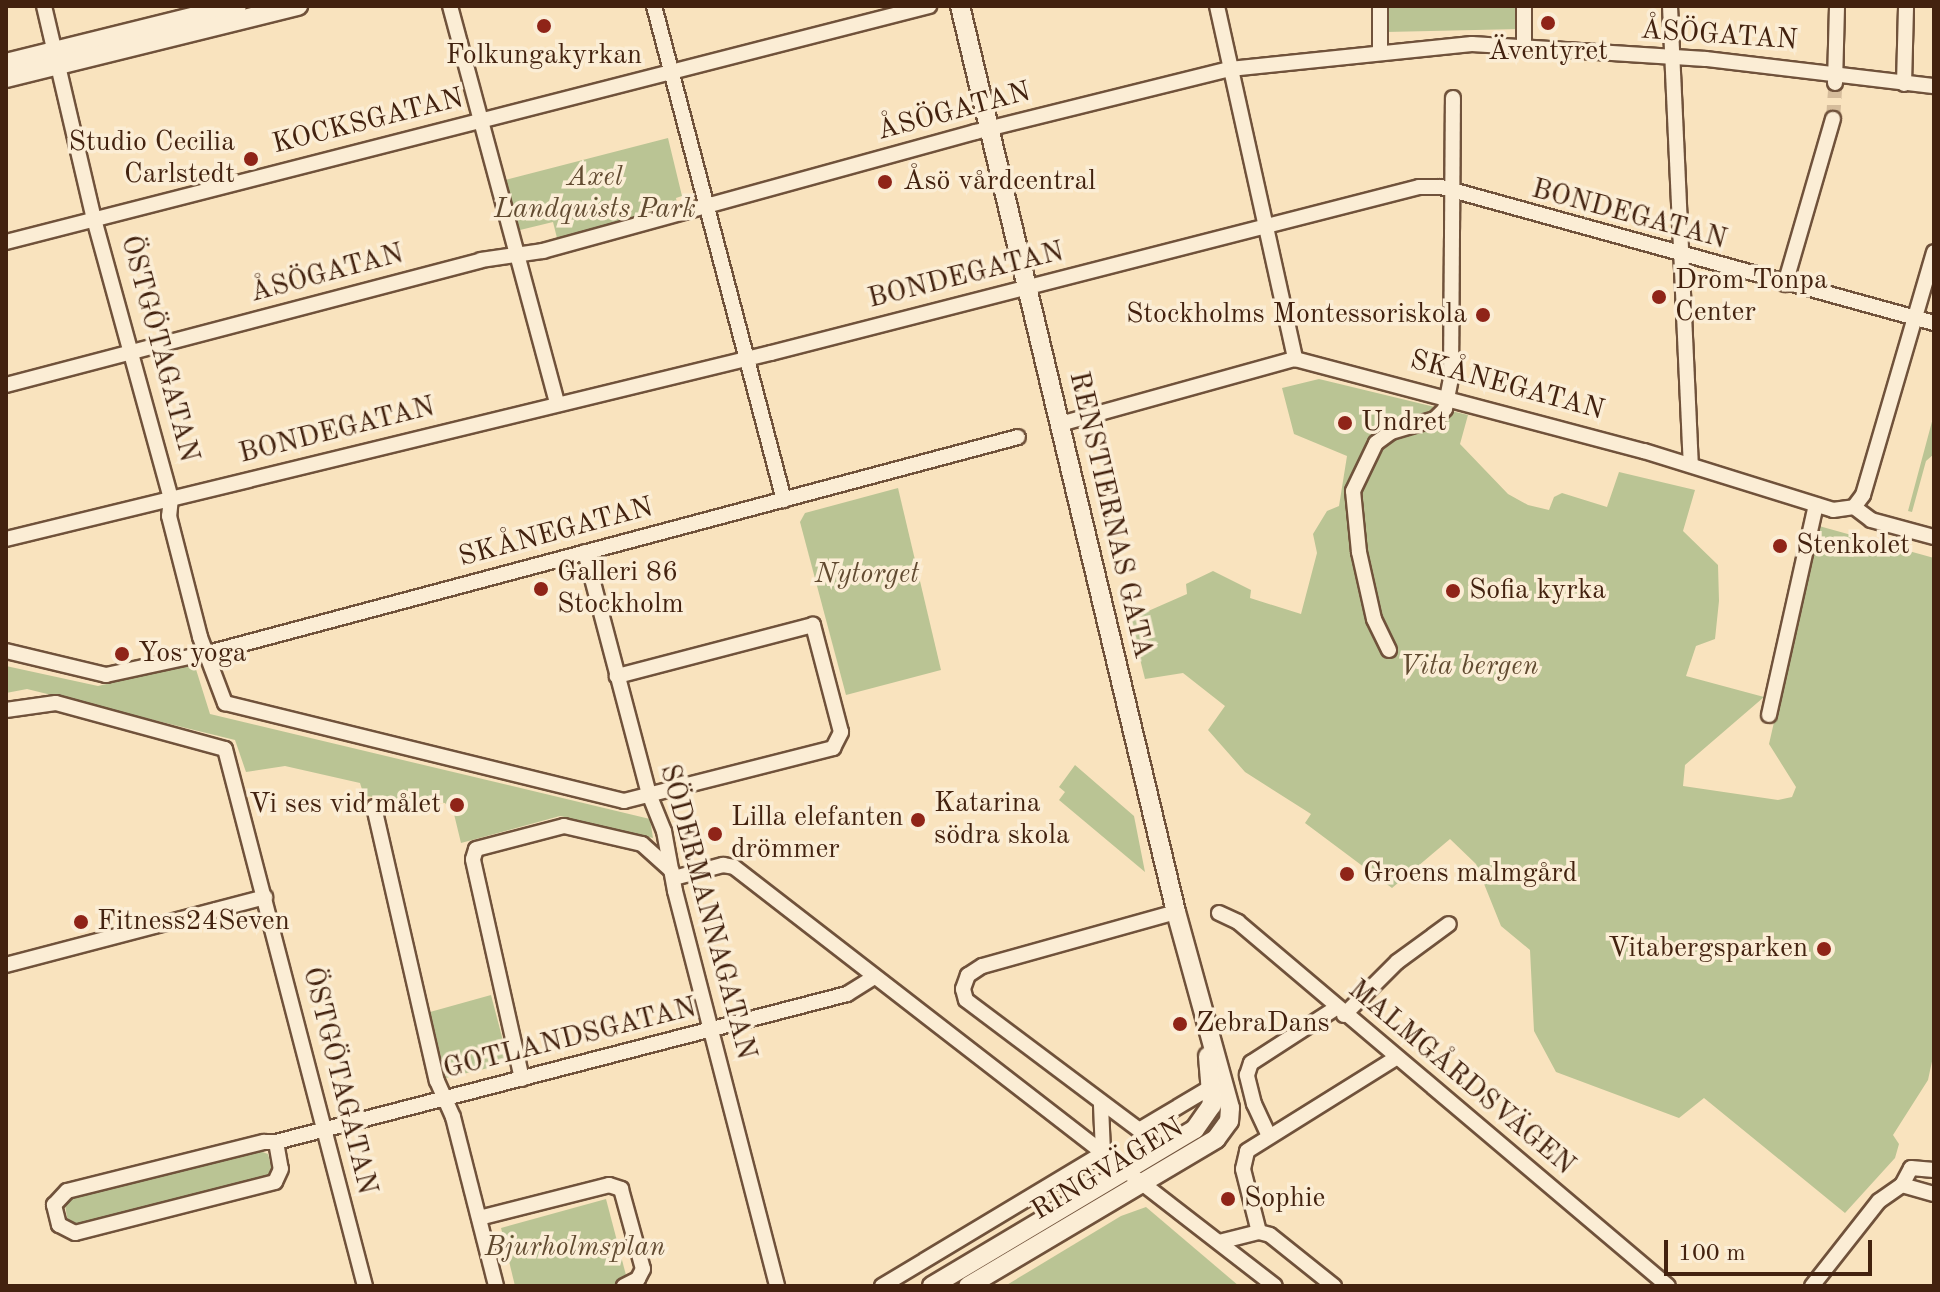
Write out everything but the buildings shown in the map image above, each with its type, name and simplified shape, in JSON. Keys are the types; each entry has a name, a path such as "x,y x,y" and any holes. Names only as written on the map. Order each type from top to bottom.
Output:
{"street":[{"name":"ÖSTGÖTAGATAN","path":"44,6 94,219 134,353 171,498 169,516 225,703 624,801 649,794"},
{"path":"6,78 55,59 237,6"},
{"path":"6,63 55,59 298,6"},
{"path":"450,6 557,403"},
{"path":"654,6 784,500"},
{"name":"KOCKSGATAN","path":"6,242 929,6"},
{"name":"RENSTIERNAS GATA","path":"960,6 1207,1037 1214,1080"},
{"path":"1217,6 1295,359"},
{"path":"1380,6 1380,50"},
{"path":"1524,6 1524,48"},
{"path":"1670,6 1691,465"},
{"path":"1835,82 1837,6"},
{"path":"1904,84 1906,6"},
{"name":"ÅSÖGATAN","path":"6,385 481,260 518,256 708,208 990,129 1230,69 1452,44 1811,69 1835,82 1934,86"},
{"path":"1389,650 1374,619 1359,552 1355,479 1376,443 1391,432 1441,416 1448,396 1453,98"},
{"path":"1785,284 1833,119"},
{"name":"BONDEGATAN","path":"6,539 1419,187 1451,191 1934,323"},
{"path":"1854,507 1863,495 1934,252"},
{"name":"SKÅNEGATAN","path":"1060,424 1295,359 1448,396 1691,465 1816,505 1844,511 1854,507 1871,520 1934,537"},
{"name":"SKÅNEGATAN","path":"6,651 106,675 208,653 1018,437"},
{"path":"1769,715 1816,505"},
{"name":"SÖDERMANNAGATAN","path":"585,552 649,794 657,807 777,1286"},
{"path":"617,676 813,625 841,732 839,742 833,748 649,794"},
{"name":"ÖSTGÖTAGATAN","path":"6,710 56,703 225,749 365,1286"},
{"path":"374,807 445,1098 496,1286"},
{"path":"522,1079 473,859 476,849 564,826 642,844 673,874 723,865 734,867 1103,1153 1144,1181 1275,1286"},
{"path":"6,965 265,897"},
{"path":"1103,1153 1101,1105 966,1000 964,981 982,966 1176,912"},
{"name":"MALMGÅRDSVÄGEN","path":"1219,913 1238,922 1394,1059 1668,1286"},
{"path":"1269,1136 1254,1104 1247,1075 1251,1063 1340,1012 1397,962 1449,924"},
{"name":"GOTLANDSGATAN","path":"276,1142 281,1169 275,1182 75,1233 59,1225 54,1205 67,1191 325,1130 847,994 874,977"},
{"path":"1334,1286 1259,1232 1243,1158 1269,1136 1394,1059"},
{"name":"RINGVÄGEN","path":"1101,1105 1139,1130 1214,1080"},
{"name":"RINGVÄGEN","path":"968,1286 1216,1139 1229,1121 1230,1108 1214,1080"},
{"name":"RINGVÄGEN","path":"932,1286 1204,1121 1212,1105 1214,1080"},
{"name":"RINGVÄGEN","path":"882,1286 1103,1153"},
{"path":"1812,1286 1879,1201 1902,1185 1911,1168 1934,1170"},
{"path":"479,1218 609,1185 621,1189 643,1269 638,1279 624,1286"},
{"path":"1902,1185 1934,1194"},
{"path":"1219,1242 1259,1232"}],"green space":[{"path":"1385,6 1520,6 1520,29 1386,32"},
{"name":"Axel Landquists Park","path":"668,138 682,196 676,198 678,209 558,242 553,222 520,230 505,180"},
{"name":"Vita bergen","path":"1319,379 1468,415 1460,444 1508,494 1528,505 1549,510 1554,497 1562,493 1607,507 1619,472 1695,490 1683,531 1718,565 1719,601 1715,639 1696,646 1686,676 1764,697 1685,765 1683,786 1778,800 1792,797 1796,787 1769,744 1819,526 1934,558 1934,1052 1928,1080 1893,1135 1899,1144 1895,1158 1845,1213 1704,1098 1679,1118 1556,1072 1534,1031 1530,950 1501,926 1476,864 1450,839 1392,888 1305,823 1311,814 1245,772 1208,730 1225,706 1183,673 1145,679 1130,619 1187,594 1186,584 1213,571 1251,590 1250,598 1301,614 1317,553 1313,534 1327,511 1339,506 1347,456 1294,434 1282,388"},
{"path":"1934,414 1934,454 1926,461 1912,512 1908,511"},
{"name":"Nytorget","path":"898,488 941,670 846,695 800,522 805,513"},
{"path":"194,663 210,714 650,819 653,838 560,816 461,843 454,814 445,803 364,796 360,783 285,766 246,772 235,740 27,689 6,693 6,666 98,686"},
{"path":"1075,765 1134,816 1145,872 1059,800 1065,792 1059,787"},
{"path":"491,995 507,1056 501,1065 446,1078 430,1012"},
{"path":"257,1150 268,1154 273,1173 266,1180 79,1228 68,1223 65,1205 73,1196"},
{"name":"Bjurholmsplan","path":"606,1199 627,1279 611,1286 515,1286 501,1228"},
{"path":"1146,1207 1239,1286 1005,1286 1121,1216"}],"tunnel":[{"path":"1833,119 1835,87"}],"place":[{"name":"Äventyret","path":"1548,23"},
{"name":"Folkungakyrkan","path":"544,26"},
{"name":"Studio Cecilia Carlstedt","path":"251,159"},
{"name":"Åsö vårdcentral","path":"885,182"},
{"name":"Drom Tonpa Center","path":"1659,297"},
{"name":"Stockholms Montessoriskola","path":"1483,315"},
{"name":"Undret","path":"1345,423"},
{"name":"Stenkolet","path":"1780,546"},
{"name":"Galleri 86 Stockholm","path":"541,589"},
{"name":"Sofia kyrka","path":"1453,591"},
{"name":"Yos yoga","path":"122,654"},
{"name":"Vi ses vid målet","path":"457,805"},
{"name":"Katarina södra skola","path":"918,820"},
{"name":"Lilla elefanten drömmer","path":"715,834"},
{"name":"Groens malmgård","path":"1347,874"},
{"name":"Fitness24Seven","path":"81,922"},
{"name":"Vitabergsparken","path":"1824,949"},
{"name":"ZebraDans","path":"1180,1024"},
{"name":"Sophie","path":"1228,1199"}]}
